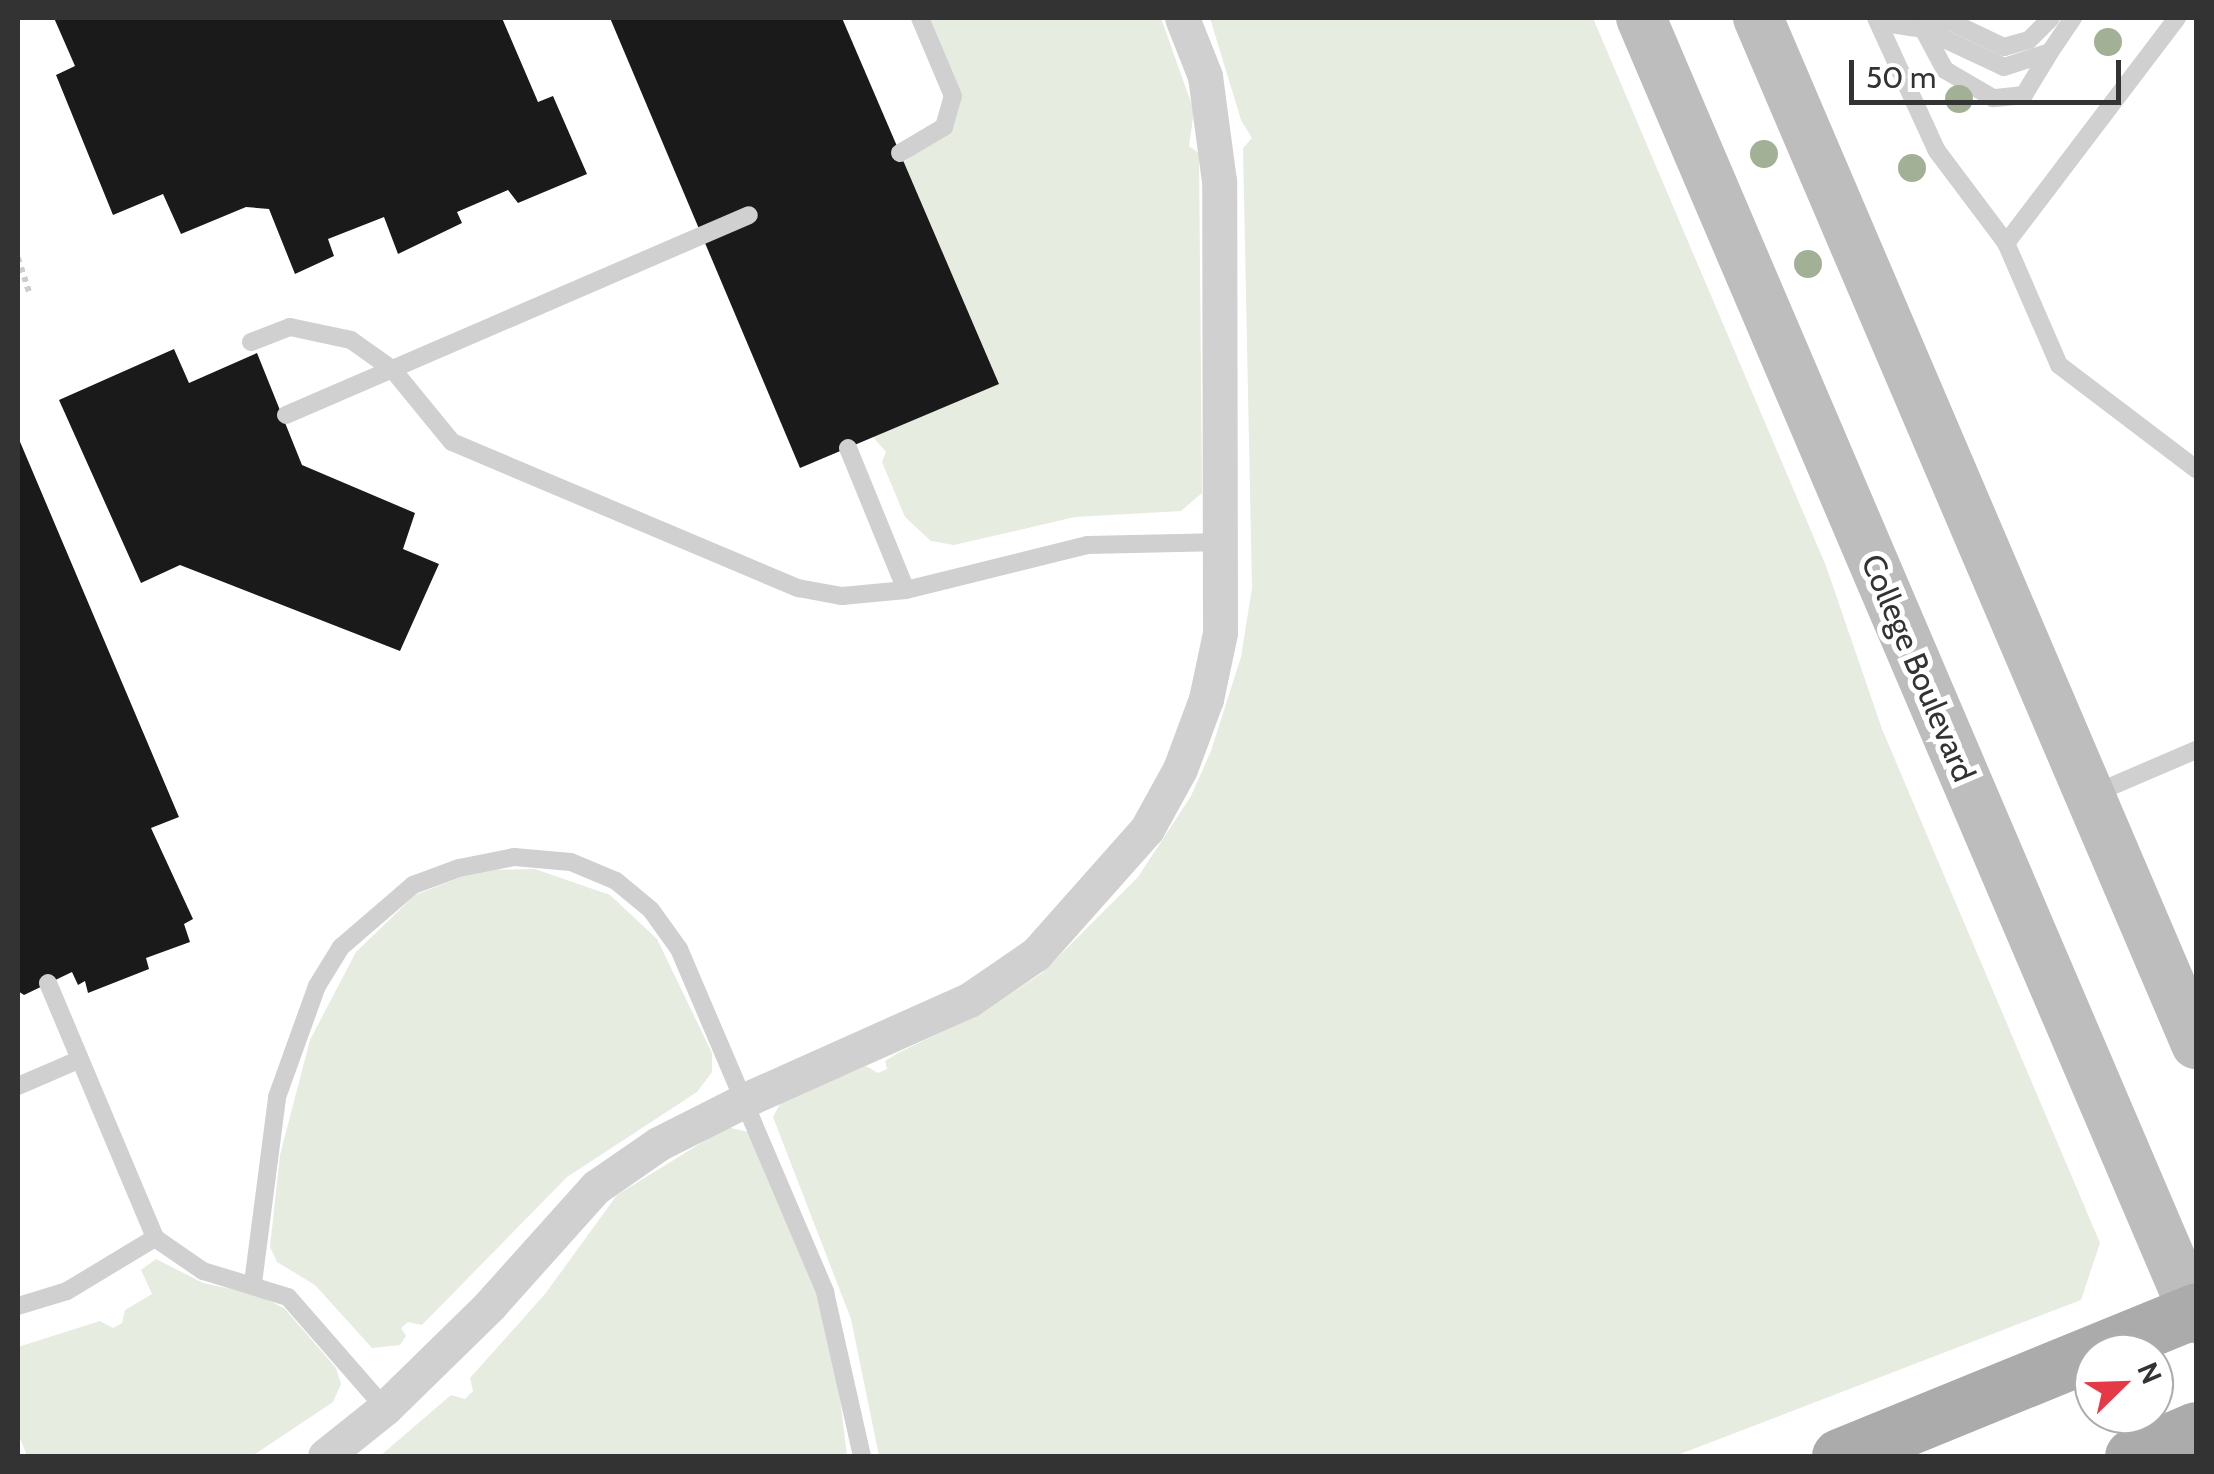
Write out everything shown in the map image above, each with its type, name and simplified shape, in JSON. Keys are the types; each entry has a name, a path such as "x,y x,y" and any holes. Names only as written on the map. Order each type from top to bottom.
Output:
{"main road":[{"name":"College Boulevard","path":"1641,18 2196,1314"},
{"path":"1758,18 2196,1044"},
{"path":"1839,1456 2196,1314"},
{"path":"2132,1456 2196,1430"}],"street":[{"path":"325,1456 385,1408 596,1187 658,1144 745,1100 969,1000 1036,954 1100,889 1155,814 1206,699 1220,633 1224,542 1215,127 1182,18"}],"lane":[{"path":"900,153 944,127 953,96 920,18"},
{"path":"1923,30 1949,21 2004,47 2029,40 2051,18"},
{"path":"1923,30 1946,70 2006,100 2035,84 2073,18"},
{"path":"2006,244 2178,18"},
{"path":"1878,19 1923,30 2004,68 2050,52"},
{"path":"1878,19 1937,152 2006,244 2059,365 2196,469"},
{"path":"286,415 749,215"},
{"path":"251,342 290,327 319,330 351,340 393,370 452,442 798,588 842,596 906,590 1088,545 1224,542"},
{"path":"848,448 906,590"},
{"path":"2090,795 2196,750"},
{"path":"253,1283 277,1097 317,986 374,914 444,874 514,857 571,862 616,881 651,910 679,948 825,1292 862,1456"},
{"path":"48,984 155,1238 203,1271 253,1283 288,1297 385,1408"},
{"path":"18,1086 78,1060"},
{"path":"18,1306 68,1290 155,1238"}],"path":[{"path":"18,258 30,294"}],"shaded area":[{"path":"927,18 1161,18 1194,111 1189,146 1199,153 1202,493 1181,511 1075,517 954,545 931,541 905,517 882,462 886,452 873,437 999,383 904,162 937,138 953,103"},
{"path":"1210,18 1593,18 1826,566 1882,729 2100,1243 2081,1300 1675,1456 879,1456 851,1319 773,1117 781,1102 866,1066 878,1073 887,1069 885,1061 985,1011 1042,973 1138,877 1191,796 1211,751 1241,657 1252,588 1243,148 1252,138 1241,120"},
{"path":"535,869 610,895 657,939 712,1053 712,1072 697,1092 567,1177 422,1325 408,1322 401,1328 406,1336 400,1345 372,1348 315,1285 277,1262 270,1247 280,1155 310,1040 356,952 415,895 479,870"},
{"path":"727,1127 748,1132 815,1287 839,1389 847,1456 380,1456 451,1395 465,1399 473,1391 470,1378 545,1294 617,1195"},
{"path":"156,1259 203,1283 260,1295 285,1309 336,1368 341,1384 333,1402 252,1456 27,1456 18,1433 18,1347 100,1321 113,1328 122,1323 125,1310 152,1294 141,1270"}],"building":[{"path":"54,18 502,18 538,102 553,96 587,174 518,203 508,190 457,212 462,223 398,254 384,217 328,239 334,256 295,274 269,209 246,207 181,234 163,194 113,215 56,75 75,66"},
{"path":"610,18 842,18 999,384 800,468"},
{"path":"174,349 189,383 257,353 302,465 415,513 403,549 439,564 400,651 180,565 141,583 59,400"},
{"path":"18,437 179,817 151,828 193,919 184,924 190,942 146,958 149,969 88,993 85,981 78,985 72,972 24,995 18,991"}]}
